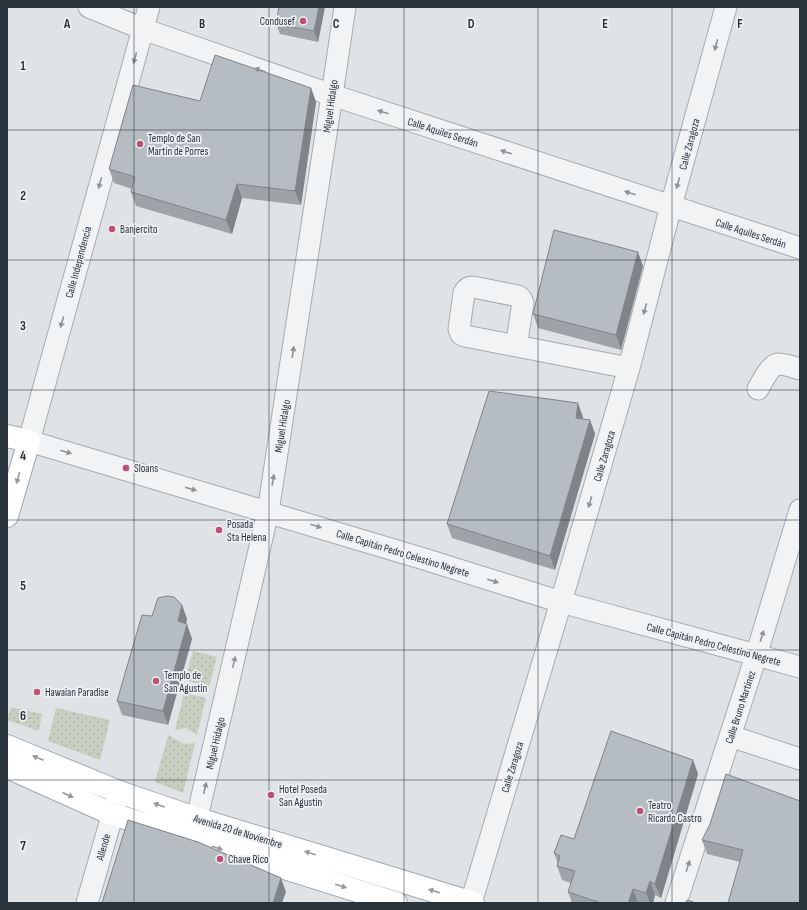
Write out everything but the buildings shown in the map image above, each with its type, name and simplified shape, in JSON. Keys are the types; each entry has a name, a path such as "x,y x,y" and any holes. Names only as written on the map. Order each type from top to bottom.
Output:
{"main road":[{"name":"Calle Capitán Pedro Celestino Negrete","path":"7,436 29,441"},
{"name":"Calle Independencia","path":"7,516 29,441"},
{"name":"Avenida 20 de Noviembre","path":"7,746 119,792 472,903"},
{"name":"Avenida 20 de Noviembre","path":"7,767 112,814 396,903"}],"street":[{"name":"Calle Aquiles Serdán","path":"90,7 143,29 332,95 800,248"},
{"name":"Calle Independencia","path":"29,441 149,7"},
{"name":"Miguel Hidalgo","path":"192,840 268,512 345,7"},
{"name":"Calle Zaragoza","path":"472,903 629,368 671,206 726,7"},
{"path":"516,346 629,368"},
{"path":"758,389 772,367 775,365 783,365 800,369"},
{"name":"Calle Capitán Pedro Celestino Negrete","path":"29,441 417,556 561,602 800,667"},
{"name":"Calle Bruno Martínez","path":"676,903 756,656 800,510"},
{"path":"730,736 800,759"},
{"name":"Allende","path":"87,903 119,792"}],"shaded area":[{"path":"193,651 217,657 209,687 185,680"},
{"path":"184,693 206,698 197,735 186,728 175,730"},
{"path":"11,707 42,714 39,731 7,720"},
{"path":"56,708 110,720 100,760 48,741"},
{"path":"168,735 184,744 195,743 183,793 155,782"}],"place":[{"name":"Condusef","path":"303,21"},
{"name":"Templo de San Martín de Porres","path":"140,144"},
{"name":"Banjercito","path":"112,229"},
{"name":"Sloans","path":"126,468"},
{"name":"Posada Sta Helena","path":"219,530"},
{"name":"Templo de San Agustin","path":"156,681"},
{"name":"Hawaian Paradise","path":"37,692"},
{"name":"Hotel Poseda San Agustin","path":"271,795"},
{"name":"Teatro Ricardo Castro","path":"640,811"},
{"name":"Chave Rico","path":"220,859"}]}
